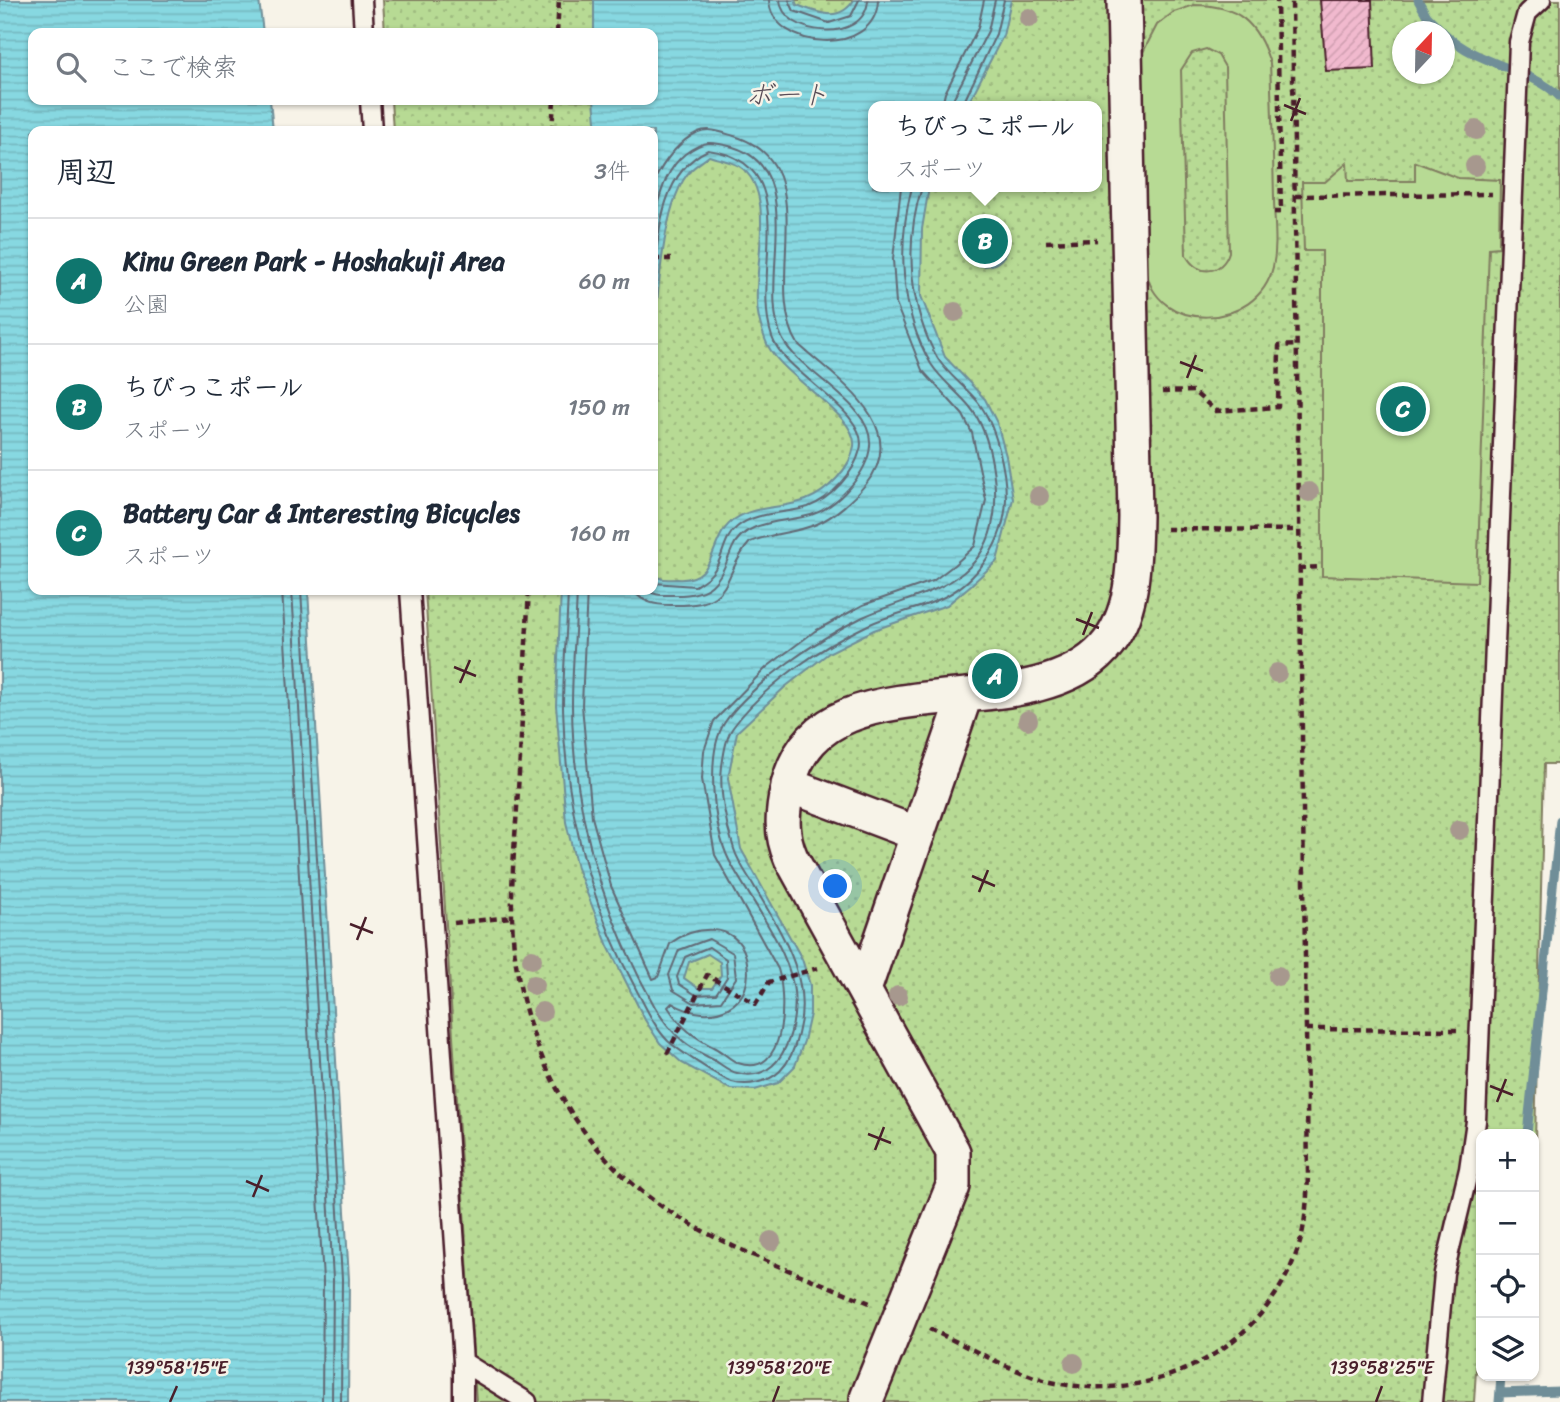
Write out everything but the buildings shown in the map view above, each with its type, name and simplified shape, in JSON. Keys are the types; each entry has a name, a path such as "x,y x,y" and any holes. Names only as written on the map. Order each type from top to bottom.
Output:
{"street":[{"path":"867,1398 953,1186 953,1152 782,838 783,808 791,773 810,744 830,725 857,711 882,705 965,696 1062,679 1087,664 1106,647 1120,624 1128,598 1135,529 1124,0"},
{"path":"863,990 965,696"},
{"path":"788,785 918,834"}],"lane":[{"path":"362,0 364,28"},
{"path":"1432,1402 1444,1273 1469,1170 1474,1133 1518,42 1527,13 1541,0"},
{"path":"370,105 372,126"},
{"path":"410,595 463,1362 463,1402"},
{"path":"463,1362 527,1402"}],"path":[{"path":"557,28 559,0"},
{"path":"1274,212 1281,212 1275,104 1277,0"},
{"path":"529,595 512,918 523,997 538,1048 564,1103 584,1135 606,1160 652,1200 689,1224 1058,1384 1088,1387 1157,1380 1191,1369 1224,1350 1250,1327 1269,1304 1287,1275 1300,1241 1307,1212 1292,0"},
{"path":"552,126 554,105"},
{"path":"1295,196 1514,193"},
{"path":"1046,242 1095,241 1109,235 1129,237"},
{"path":"658,259 671,259"},
{"path":"1161,392 1192,391 1216,411 1278,407 1279,346 1297,345"},
{"path":"1135,529 1298,530"},
{"path":"1298,568 1322,567"},
{"path":"433,925 512,918"},
{"path":"667,1054 706,975 756,1004 769,982 815,969"},
{"path":"1306,1028 1480,1030"}],"green space":[{"path":"383,0 1560,0 1560,764 1544,764 1535,1129 1476,1129 1474,1402 476,1402 425,595 658,595 658,126 393,126 391,105 658,105 658,28 385,28"},
{"path":"1194,5 1223,8 1234,13 1252,27 1270,63 1276,241 1273,267 1264,288 1248,304 1228,313 1207,317 1186,314 1167,305 1153,290 1146,268 1138,62 1157,25 1174,12","holes":["1206,49 1218,55 1225,67 1229,252 1221,265 1215,269 1203,270 1196,267 1186,255 1181,70 1192,53"]},
{"path":"1415,162 1458,178 1500,180 1499,247 1489,248 1477,582 1322,576 1322,251 1304,251 1302,182 1325,182 1347,163 1348,181 1415,181"}],"water":[{"path":"0,0 259,0 262,28 28,28 28,105 270,105 273,126 28,126 28,595 308,595 349,1279 348,1402 0,1402"},
{"name":"ボート","path":"594,0 795,0 797,5 813,11 835,14 842,12 854,0 1011,0 1003,36 970,101 868,101 868,192 928,192 922,229 921,296 945,357 985,399 997,423 1013,499 997,561 971,585 947,605 874,630 830,652 785,687 737,732 728,778 741,849 802,959 810,985 810,1014 795,1066 778,1083 755,1090 730,1089 682,1063 660,1043 645,1020 608,946 577,868 566,822 556,705 561,595 658,595 658,578 691,578 700,573 712,557 720,536 735,519 752,511 806,500 830,485 843,471 852,454 852,433 830,407 784,366 772,353 765,339 757,302 761,210 751,177 736,164 709,156 691,170 681,184 673,204 658,290 658,126 597,126 594,105 658,105 658,28 594,28","holes":["708,954 720,962 721,975 712,988 698,988 684,978 689,962"]},
{"path":"985,220 1002,226 1008,243 1002,260 985,266 968,260 962,243 968,226"}],"waterway":[{"path":"1418,0 1432,21"},
{"path":"1455,42 1472,53 1534,79 1560,97"},
{"path":"1528,1129 1560,820"},
{"path":"1499,1402 1501,1381"},
{"path":"1500,1393 1560,1391"}],"place":[{"name":"ちびっこポール","path":"985,241"},
{"name":"Battery Car & Interesting Bicycles","path":"1403,409"},
{"name":"Kinu Green Park - Hoshakuji Area","path":"995,676"}]}
